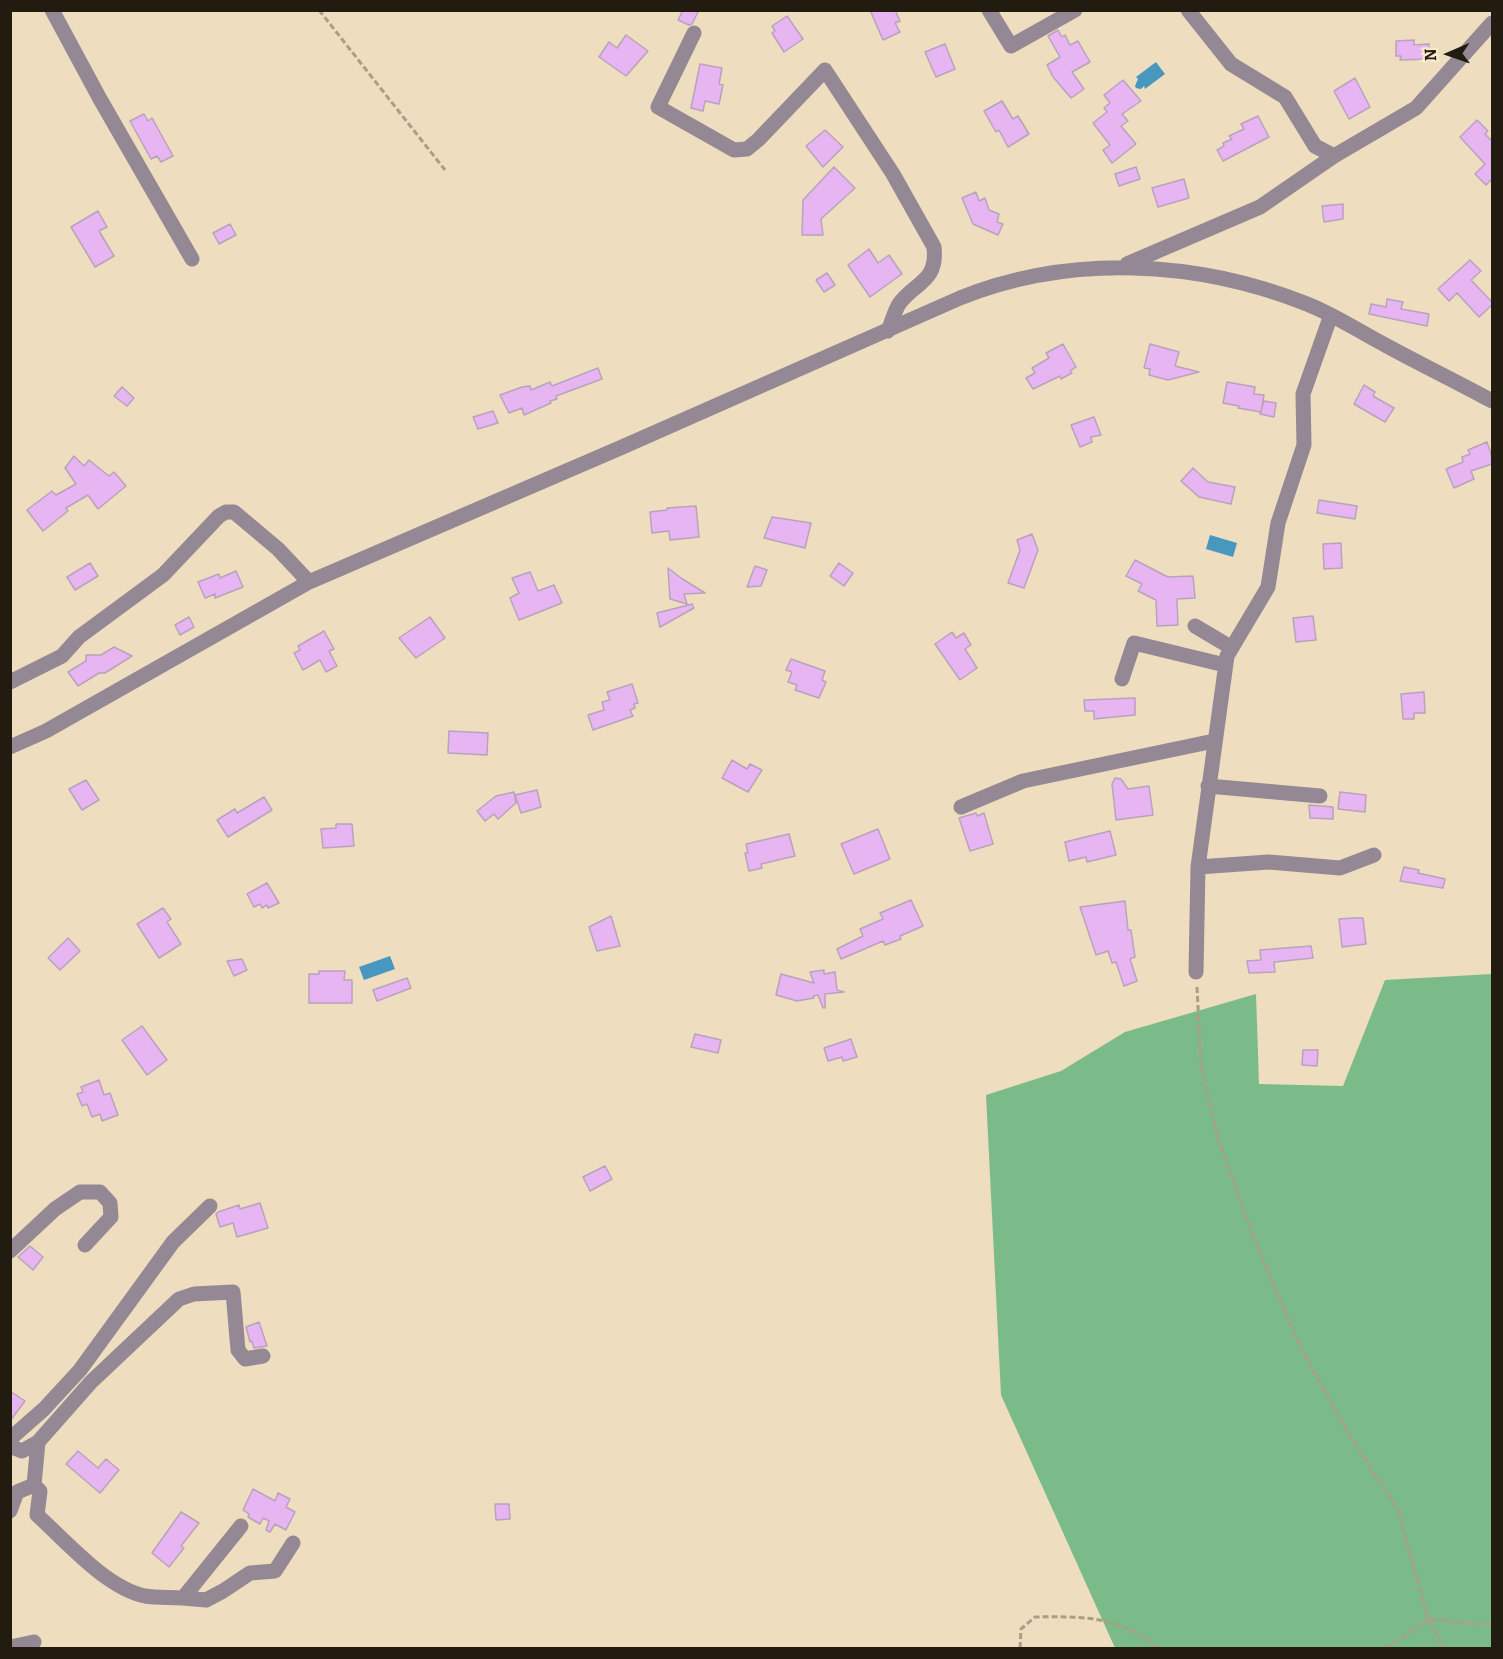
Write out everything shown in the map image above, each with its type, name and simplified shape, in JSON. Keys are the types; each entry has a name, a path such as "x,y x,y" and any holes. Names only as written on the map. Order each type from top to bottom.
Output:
{"street":[{"path":"52,10 192,259"},
{"path":"989,10 1011,46 1075,10"},
{"path":"1188,10 1231,64 1285,97 1314,146 1334,156"},
{"path":"1122,267 1260,207 1334,156 1416,108 1492,23"},
{"path":"694,33 658,107 734,150 747,149 758,140 825,70 863,127 934,247 935,258 927,277 900,304 888,331"},
{"path":"10,747 56,725 309,582 981,289 1038,275 1122,267 1151,268 1211,276 1246,284 1298,301 1331,315 1492,400"},
{"path":"1196,972 1198,867 1227,656 1268,587 1278,524 1304,445 1303,394 1331,315"},
{"path":"10,682 62,656 80,637 163,575 219,516 226,512 234,512 278,549 309,582"},
{"path":"1195,626 1232,648"},
{"path":"1122,680 1134,644 1226,665"},
{"path":"961,807 1023,781 1214,741"},
{"path":"1208,786 1320,796"},
{"path":"1198,867 1269,862 1341,868 1374,855"},
{"path":"10,1251 55,1209 80,1192 100,1192 110,1203 111,1217 85,1245"},
{"path":"210,1206 174,1242 80,1370 44,1409 11,1438 11,1448 22,1451 38,1442 91,1382 179,1299 194,1294 233,1292 238,1350 245,1359 263,1356"},
{"path":"34,1485 38,1442"},
{"path":"10,1511 17,1492 34,1485"},
{"path":"34,1485 40,1491 37,1515 92,1565 118,1585 145,1596 206,1600 250,1573 275,1570 293,1544"},
{"path":"183,1598 241,1526"},
{"path":"10,1647 34,1642"}],"path":[{"path":"320,10 445,170"},
{"path":"1196,972 1201,1066 1219,1142 1253,1235 1300,1347 1347,1431 1398,1510 1428,1619 1444,1648"},
{"path":"1020,1648 1021,1629 1035,1617 1079,1616 1117,1623 1146,1639 1156,1648"},
{"path":"1386,1648 1428,1619 1492,1624"}],"green space":[{"path":"1492,974 1492,1648 1115,1648 1001,1395 986,1095 1061,1071 1125,1032 1256,994 1259,1084 1343,1086 1385,980"}],"water":[{"path":"1156,62 1165,74 1145,89 1144,86 1141,89 1136,88 1138,79 1136,77"},
{"path":"1210,535 1237,543 1233,557 1206,549"},
{"path":"390,956 395,969 364,980 359,967"}],"building":[{"path":"683,10 699,10 692,24 678,20"},
{"path":"870,10 895,10 900,21 895,23 900,32 883,40"},
{"path":"787,16 803,39 784,52 772,33 775,31 772,26"},
{"path":"1058,30 1062,37 1065,35 1070,45 1078,41 1090,62 1072,72 1084,89 1071,98 1053,77 1047,65 1060,57 1048,36"},
{"path":"626,35 648,51 626,76 599,57 609,42 617,48"},
{"path":"1414,40 1414,45 1429,44 1429,59 1400,60 1401,56 1396,56 1396,41"},
{"path":"945,44 955,69 936,77 925,52"},
{"path":"700,64 722,68 719,84 723,85 719,104 705,101 703,111 691,108"},
{"path":"1355,78 1370,107 1349,119 1334,91"},
{"path":"1123,80 1141,101 1122,114 1128,121 1121,126 1136,144 1112,163 1103,150 1110,145 1093,123 1107,112 1104,108 1110,103 1104,95"},
{"path":"1002,101 1013,119 1018,116 1029,134 1008,147 999,130 996,132 984,111"},
{"path":"144,114 148,121 152,118 173,156 161,162 157,156 151,159 130,121"},
{"path":"1258,116 1269,137 1223,161 1217,150 1224,146 1223,143 1232,139 1229,136 1244,129 1241,124"},
{"path":"1477,120 1488,131 1485,134 1492,141 1492,179 1486,185 1475,174 1485,164 1460,137"},
{"path":"825,130 843,147 823,167 806,146"},
{"path":"834,167 855,188 821,219 823,235 802,235 803,200"},
{"path":"1136,167 1140,179 1119,186 1115,174"},
{"path":"1184,179 1189,198 1158,207 1152,188"},
{"path":"976,192 979,201 985,198 989,210 999,214 997,222 1003,224 998,235 973,224 962,198"},
{"path":"1343,204 1343,219 1324,222 1322,206"},
{"path":"98,211 107,227 99,231 114,256 95,267 71,227"},
{"path":"230,224 236,235 219,244 213,233"},
{"path":"869,249 878,263 889,255 902,274 870,297 848,265"},
{"path":"1470,260 1481,271 1471,280 1492,302 1492,305 1479,317 1457,293 1449,301 1438,289"},
{"path":"827,273 835,285 824,292 816,280"},
{"path":"1387,299 1403,302 1401,309 1429,314 1427,326 1369,314 1371,304 1386,307"},
{"path":"1063,344 1076,367 1070,371 1072,373 1033,389 1026,378 1035,373 1032,368 1049,358 1046,353"},
{"path":"1150,344 1179,352 1175,366 1199,372 1168,380 1149,375 1150,369 1144,368"},
{"path":"598,368 602,379 556,396 557,399 550,401 551,403 524,415 522,408 509,413 500,395 522,387 530,386 531,390 550,382 552,386"},
{"path":"1227,382 1255,387 1254,394 1264,395 1261,412 1223,403"},
{"path":"1364,385 1375,392 1373,396 1394,408 1385,422 1354,404"},
{"path":"122,387 134,398 127,406 114,396"},
{"path":"1264,401 1276,403 1274,417 1260,414"},
{"path":"493,411 498,423 478,429 473,417"},
{"path":"1094,417 1101,435 1091,437 1092,442 1080,447 1071,425"},
{"path":"1487,442 1492,464 1471,471 1474,479 1454,488 1446,469 1463,462 1462,457 1470,454 1468,450"},
{"path":"74,456 84,466 89,460 109,476 114,472 126,486 98,509 88,495 66,508 68,511 43,531 27,510 52,491 56,495 76,484 65,468"},
{"path":"1193,468 1208,482 1235,487 1231,504 1199,497 1181,481"},
{"path":"1319,500 1357,506 1355,519 1317,513"},
{"path":"696,506 699,537 670,540 669,531 652,533 650,512"},
{"path":"772,517 811,523 805,548 764,538"},
{"path":"1032,534 1038,550 1024,588 1008,583 1020,550 1017,540"},
{"path":"1341,543 1342,568 1324,569 1323,544"},
{"path":"1135,560 1168,577 1193,576 1195,598 1177,599 1178,625 1157,626 1156,600 1138,591 1142,584 1126,576"},
{"path":"90,563 98,576 75,590 67,577"},
{"path":"839,563 853,573 844,586 830,576"},
{"path":"755,566 767,570 761,586 747,587"},
{"path":"668,568 705,593 684,594 687,604 670,599"},
{"path":"236,571 243,587 215,598 215,594 205,598 198,582 219,574 220,578"},
{"path":"530,572 538,591 554,585 562,603 519,620 510,598 519,593 512,578"},
{"path":"692,604 694,608 660,627 657,613"},
{"path":"1313,616 1316,640 1296,642 1293,618"},
{"path":"189,617 194,627 180,635 175,625"},
{"path":"430,617 445,638 416,658 399,638"},
{"path":"324,631 334,649 329,651 337,666 326,672 320,660 303,670 294,653 300,650 298,646"},
{"path":"952,632 956,638 964,633 971,645 965,649 977,668 960,680 935,644"},
{"path":"114,647 132,656 78,686 68,672 86,661 86,655 101,655"},
{"path":"791,659 825,671 822,680 826,682 819,698 795,690 797,685 788,682 792,672 786,670"},
{"path":"632,684 638,703 634,704 635,708 630,710 633,716 593,730 588,715 604,710 602,702 610,700 607,692"},
{"path":"1424,692 1425,713 1414,713 1414,719 1403,719 1401,694"},
{"path":"1135,698 1135,715 1094,719 1094,711 1085,711 1084,700"},
{"path":"449,731 488,733 487,755 448,753"},
{"path":"732,760 747,769 750,764 762,770 748,792 722,778"},
{"path":"1115,778 1121,779 1128,789 1149,786 1153,815 1116,820 1112,784"},
{"path":"86,780 99,800 82,810 69,789"},
{"path":"537,790 541,807 521,813 515,795"},
{"path":"514,792 516,803 498,819 494,814 485,821 477,811 496,796"},
{"path":"1340,792 1366,795 1365,812 1338,809"},
{"path":"264,797 272,810 228,837 217,820 235,809 237,813"},
{"path":"1309,805 1333,807 1333,819 1310,818"},
{"path":"976,813 977,816 984,813 993,844 970,851 959,818"},
{"path":"336,824 352,824 354,846 323,848 321,829 336,828"},
{"path":"878,829 890,859 854,874 841,844"},
{"path":"1110,831 1116,855 1087,862 1086,857 1069,861 1065,842"},
{"path":"789,834 795,856 761,864 762,868 749,871 745,853 748,853 746,844"},
{"path":"1404,867 1419,870 1418,873 1445,879 1443,888 1400,881"},
{"path":"267,883 279,903 268,908 267,905 262,908 260,904 254,907 247,894"},
{"path":"911,900 923,926 900,936 901,939 885,945 883,941 841,959 837,949 863,936 860,929 883,919 880,913"},
{"path":"1125,901 1128,930 1131,930 1135,957 1130,959 1137,981 1124,986 1116,962 1112,963 1108,951 1096,955 1080,907"},
{"path":"163,908 171,919 167,922 181,944 159,958 137,924"},
{"path":"611,916 620,946 597,951 589,927"},
{"path":"1363,918 1366,944 1342,947 1339,919"},
{"path":"68,938 80,951 60,970 48,958"},
{"path":"1311,946 1313,958 1274,962 1275,972 1249,973 1247,961 1261,960 1260,950"},
{"path":"242,959 247,970 234,976 227,961"},
{"path":"824,970 824,974 835,972 837,990 844,992 825,994 825,1008 818,995 797,1001 776,995 781,974 814,983 810,972"},
{"path":"319,971 345,971 344,980 352,980 352,1003 309,1003 309,974 319,974"},
{"path":"407,978 411,988 377,1001 373,990"},
{"path":"142,1026 167,1060 147,1075 122,1040"},
{"path":"695,1034 721,1040 718,1053 691,1047"},
{"path":"851,1039 857,1057 843,1061 842,1057 828,1061 824,1048"},
{"path":"1303,1050 1318,1050 1317,1066 1302,1065"},
{"path":"99,1080 104,1095 110,1093 118,1115 102,1121 100,1114 92,1117 87,1104 82,1106 77,1094 83,1092 81,1087"},
{"path":"605,1166 612,1179 590,1191 583,1177"},
{"path":"260,1203 268,1228 237,1237 233,1223 220,1227 216,1214 218,1212 239,1205 240,1209"},
{"path":"30,1246 43,1257 33,1270 18,1257"},
{"path":"259,1322 267,1346 254,1348 246,1327"},
{"path":"10,1391 25,1401 10,1421"},
{"path":"78,1451 98,1468 106,1459 119,1470 100,1493 66,1464"},
{"path":"253,1489 275,1501 278,1493 290,1499 286,1507 295,1512 286,1530 275,1524 270,1532 266,1530 269,1521 263,1518 260,1524 248,1517 249,1514 243,1510"},
{"path":"495,1504 509,1504 510,1519 496,1520"},
{"path":"181,1512 199,1523 181,1546 184,1548 169,1567 152,1553"}]}
